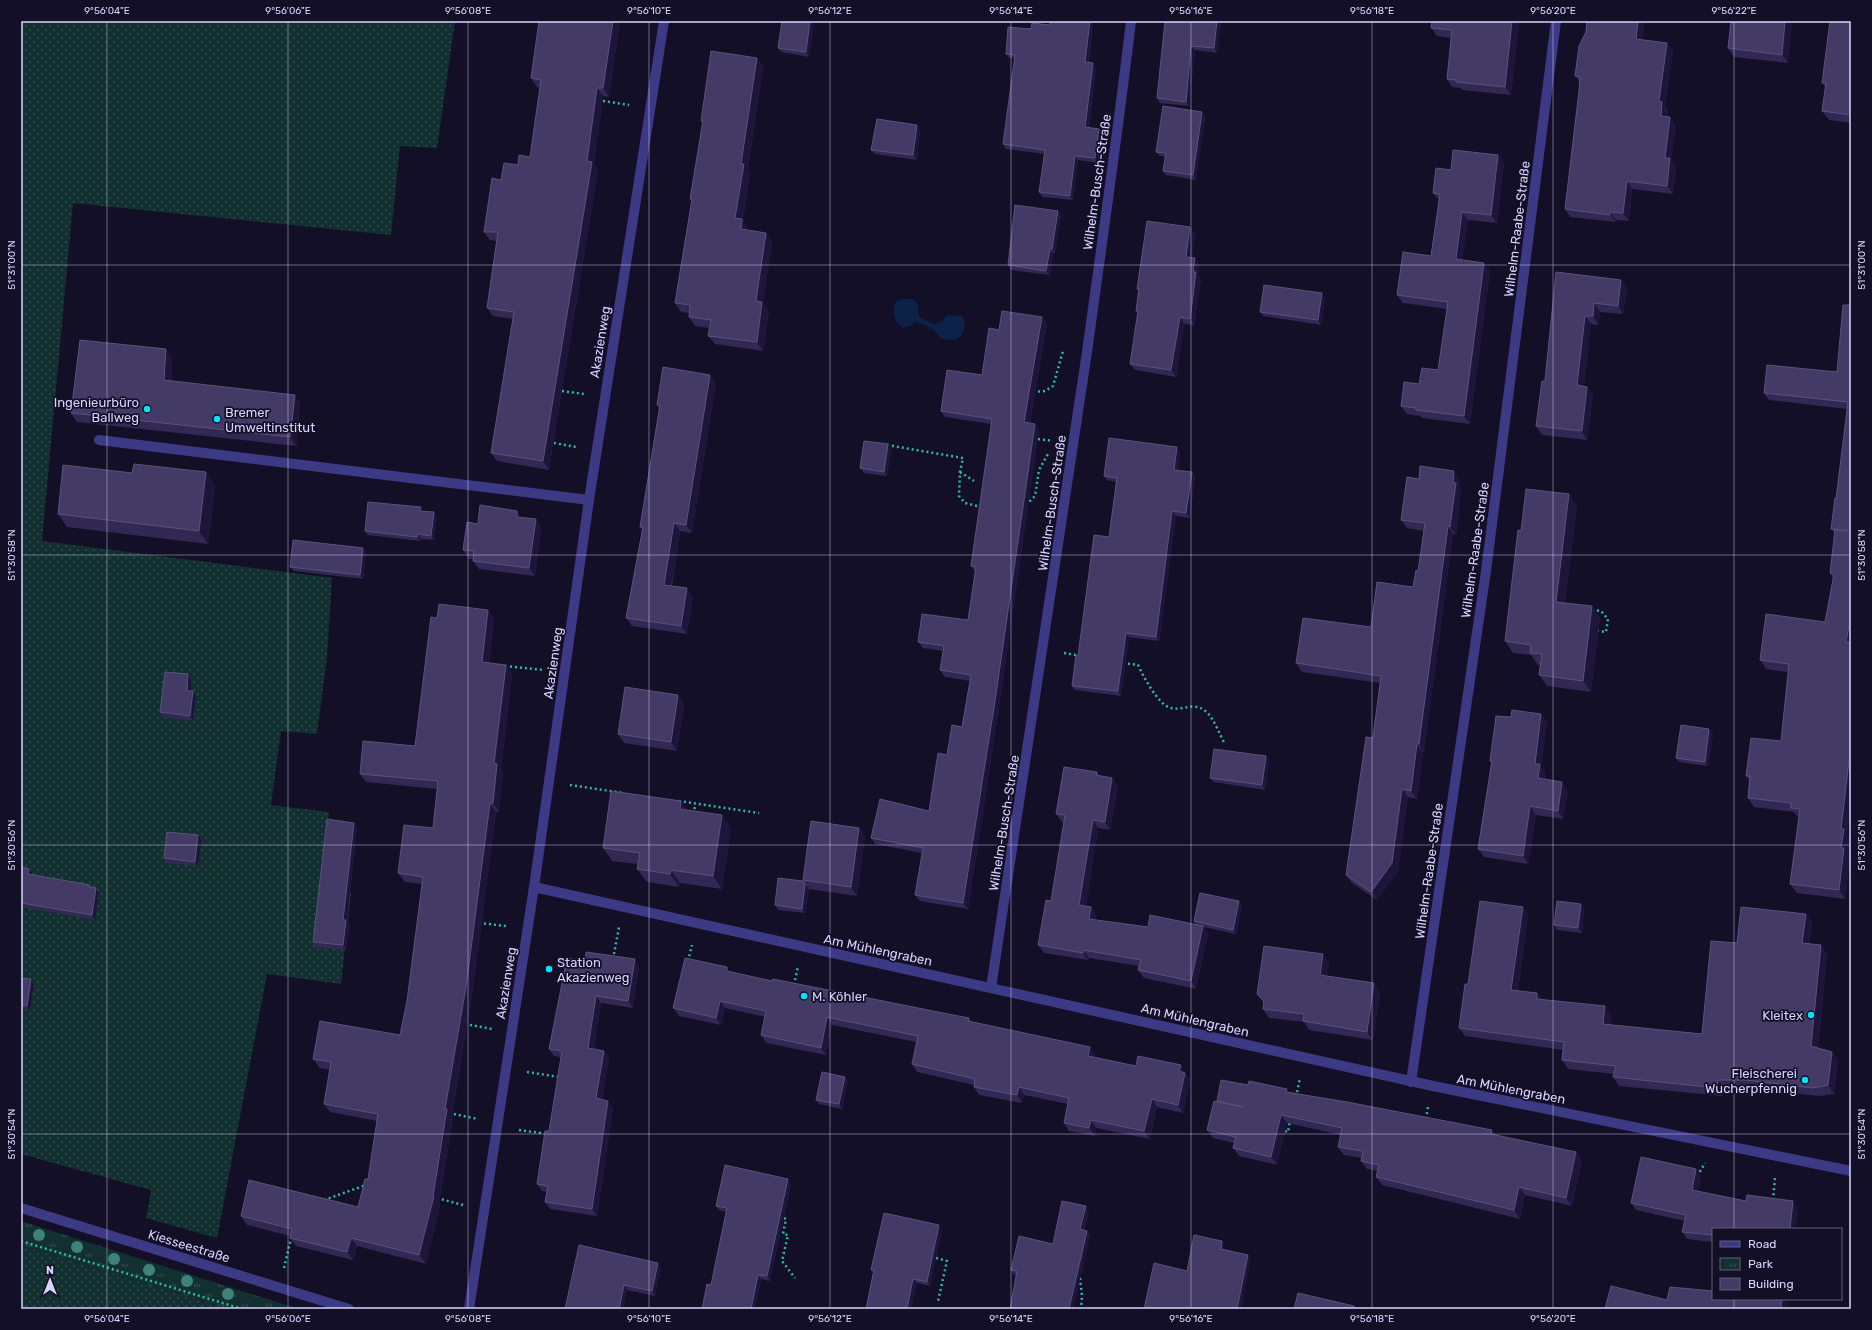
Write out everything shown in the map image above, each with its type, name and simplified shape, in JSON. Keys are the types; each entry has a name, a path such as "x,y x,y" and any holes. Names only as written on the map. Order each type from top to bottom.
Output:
{"street":[{"name":"Akazienweg","path":"469,1309 528,929 589,500 664,21"},
{"name":"Wilhelm-Busch-Straße","path":"991,988 1044,650 1118,128 1131,21"},
{"name":"Wilhelm-Raabe-Straße","path":"1411,1082 1486,571 1556,21"},
{"path":"99,440 589,500"},
{"name":"Am Mühlengraben","path":"534,887 1411,1082 1851,1171"},
{"name":"Kiesseestraße","path":"21,1208 349,1309"}],"path":[{"path":"603,101 651,108"},
{"path":"1033,392 1045,391 1053,386 1065,346"},
{"path":"1022,508 1035,496 1039,470 1056,441"},
{"path":"884,444 963,458 958,496 965,503 986,509"},
{"path":"960,472 974,481"},
{"path":"1586,609 1601,611 1608,619 1606,632 1598,631"},
{"path":"1044,650 1083,656"},
{"path":"1122,662 1138,665 1152,688 1166,706 1171,708 1195,706 1205,711 1225,744"},
{"path":"504,666 564,673"},
{"path":"549,782 626,793"},
{"path":"672,800 759,813"},
{"path":"693,816 695,804"},
{"path":"613,962 622,906"},
{"path":"474,922 528,929"},
{"path":"687,968 697,923"},
{"path":"793,989 802,946"},
{"path":"460,1023 512,1032"},
{"path":"1295,1102 1305,1058"},
{"path":"506,1069 563,1078"},
{"path":"1425,1123 1432,1086"},
{"path":"1285,1131 1288,1132 1291,1117"},
{"path":"1772,1205 1778,1157"},
{"path":"325,1203 319,1202 372,1182"},
{"path":"430,1197 485,1210"},
{"path":"784,1218 786,1219 783,1234 788,1235 782,1260 795,1278"},
{"path":"279,1288 292,1235"},
{"path":"21,1241 242,1309"},
{"path":"936,1258 947,1260 938,1301"},
{"path":"1080,1278 1082,1296 1081,1309"}],"green space":[{"path":"21,21 455,21 437,148 400,146 391,235 73,203 42,541 332,578 327,657 317,734 281,731 271,805 329,812 320,890 351,893 341,984 267,974 217,1238 146,1218 151,1190 21,1154"},
{"path":"21,1221 299,1309 229,1309 21,1246"},
{"path":"21,1246 229,1309 21,1309"}],"water":[{"path":"901,299 912,299 918,304 919,317 934,324 939,323 948,315 962,316 965,322 963,332 956,340 940,339 936,332 931,328 916,322 903,328 896,320 894,314 895,303"}],"building":[{"path":"539,21 613,21 603,88 597,88 587,161 592,162 543,461 491,453 514,312 487,308 498,232 484,232 492,178 501,180 504,163 518,165 519,155 530,157 541,80 531,78"},
{"path":"782,21 810,21 806,52 778,48"},
{"path":"1050,21 1090,21 1085,62 1093,63 1085,127 1099,129 1095,158 1075,156 1070,196 1039,192 1045,150 1003,144 1015,55 1006,54 1008,27 1031,29 1032,23 1050,25"},
{"path":"1165,21 1217,21 1214,48 1191,46 1186,102 1157,98"},
{"path":"1432,21 1512,21 1505,87 1456,82 1456,80 1447,79 1452,30 1431,28"},
{"path":"1587,21 1638,21 1636,39 1667,43 1659,101 1662,102 1661,116 1670,117 1665,158 1670,158 1667,186 1627,181 1623,213 1610,212 1610,215 1565,209 1579,91 1580,77 1575,76 1579,46 1586,32"},
{"path":"1731,21 1785,21 1782,55 1728,48"},
{"path":"1830,21 1851,21 1851,115 1822,111 1826,83 1822,83"},
{"path":"711,51 757,58 741,164 744,164 735,218 742,219 741,229 766,233 756,301 762,302 757,342 708,336 711,320 689,317 690,305 675,303 692,199 690,199 703,121 701,121"},
{"path":"1163,106 1202,112 1193,175 1163,171 1166,153 1156,152"},
{"path":"877,119 917,125 913,155 871,150"},
{"path":"1453,150 1498,155 1491,215 1462,212 1456,259 1484,263 1464,416 1416,410 1416,408 1401,406 1404,382 1419,384 1422,368 1438,370 1448,302 1397,295 1403,252 1431,256 1440,194 1433,193 1436,168 1451,170"},
{"path":"1015,205 1058,211 1052,249 1050,249 1046,271 1008,265"},
{"path":"1147,221 1190,227 1186,257 1195,258 1193,272 1196,272 1190,319 1180,317 1171,370 1130,364 1138,311 1136,311 1139,289 1137,289"},
{"path":"1556,272 1621,280 1618,306 1594,303 1593,316 1585,316 1577,385 1587,387 1582,431 1536,426 1542,381 1545,381"},
{"path":"1264,285 1322,293 1318,320 1260,312"},
{"path":"1843,305 1851,305 1851,531 1831,529 1848,402 1764,393 1767,365 1837,372"},
{"path":"1002,311 1042,317 1024,422 1035,424 995,701 963,903 915,895 923,848 871,838 880,799 929,811 938,753 947,755 952,725 962,727 971,675 940,670 944,646 918,642 922,614 968,620 976,567 971,566 992,419 941,411 947,370 982,375 989,328 999,330"},
{"path":"80,340 166,349 164,380 295,395 290,437 71,413"},
{"path":"663,367 710,375 686,525 674,523 664,585 687,588 681,626 626,618 643,527 640,527 660,405 657,405"},
{"path":"1109,438 1177,447 1174,470 1192,472 1186,513 1172,511 1156,637 1126,633 1118,691 1072,686 1076,655 1078,656 1094,535 1109,537 1117,478 1104,476"},
{"path":"864,441 888,444 884,472 860,468"},
{"path":"134,464 206,472 199,531 58,514 63,465 132,473"},
{"path":"1420,466 1454,471 1453,483 1456,483 1450,527 1448,526 1419,744 1417,744 1411,791 1402,789 1392,863 1371,892 1346,875 1366,737 1373,738 1381,676 1296,663 1303,618 1371,627 1377,582 1413,587 1416,570 1418,571 1425,523 1401,520 1407,477 1419,479"},
{"path":"1526,489 1569,494 1556,602 1592,606 1583,681 1539,675 1542,654 1530,653 1531,645 1505,641 1518,530 1521,531"},
{"path":"368,502 421,507 420,511 434,512 431,536 418,534 417,537 365,531"},
{"path":"480,505 517,511 517,517 536,519 529,568 473,561 474,551 463,550 467,522 478,524"},
{"path":"1835,530 1851,531 1851,616 1846,642 1851,642 1851,744 1841,829 1844,829 1841,848 1844,848 1839,890 1790,884 1800,809 1791,808 1791,803 1748,798 1750,776 1746,776 1751,738 1781,741 1789,664 1760,660 1766,614 1825,622 1834,574 1830,573"},
{"path":"293,540 363,548 360,575 290,567"},
{"path":"439,604 488,610 482,662 506,665 494,763 497,764 493,803 490,803 466,987 445,1109 447,1109 434,1196 419,1255 351,1238 347,1252 290,1238 292,1229 241,1216 249,1180 358,1207 365,1179 368,1179 378,1114 324,1104 331,1062 313,1059 320,1021 400,1035 407,1001 423,877 398,873 404,825 433,828 438,781 360,774 363,741 415,746 431,617 437,618"},
{"path":"165,672 188,674 187,691 193,691 190,716 160,712"},
{"path":"625,687 678,695 671,742 618,734"},
{"path":"1512,710 1541,714 1535,764 1540,764 1538,778 1562,782 1558,811 1530,806 1523,856 1478,849 1492,761 1490,761 1496,716 1511,717"},
{"path":"1681,725 1709,729 1705,762 1676,758"},
{"path":"1214,749 1266,756 1262,785 1210,778"},
{"path":"1064,767 1097,772 1096,775 1112,778 1105,822 1093,820 1079,905 1091,907 1089,919 1148,927 1150,915 1203,926 1191,981 1138,970 1141,960 1083,950 1083,953 1038,945 1046,900 1051,901 1065,815 1056,814"},
{"path":"611,791 681,801 680,809 722,815 713,876 671,870 670,874 637,869 640,853 603,848"},
{"path":"327,819 354,823 343,920 346,920 343,945 313,942"},
{"path":"811,821 859,828 851,887 803,880"},
{"path":"167,832 198,835 195,862 164,858"},
{"path":"21,867 29,869 28,874 90,885 89,887 96,888 92,915 21,903"},
{"path":"778,878 803,881 805,884 802,909 775,905"},
{"path":"1200,893 1239,901 1233,930 1194,921"},
{"path":"1480,901 1523,907 1511,990 1537,993 1537,999 1605,1006 1603,1024 1702,1034 1711,941 1737,943 1741,907 1806,914 1802,943 1821,945 1811,1046 1832,1052 1828,1085 1813,1088 1745,1080 1718,1080 1717,1088 1613,1077 1616,1066 1562,1060 1564,1042 1459,1028 1465,984 1468,984"},
{"path":"1557,901 1581,904 1578,928 1554,925"},
{"path":"1264,946 1323,954 1320,975 1374,983 1367,1032 1303,1021 1304,1014 1263,1009 1264,1001 1257,994"},
{"path":"586,952 635,959 628,1001 596,996 588,1048 604,1051 596,1098 608,1101 592,1209 545,1202 548,1186 537,1184 545,1131 549,1131 562,1051 549,1049 567,958 585,961"},
{"path":"685,958 727,967 727,971 772,981 773,979 969,1018 968,1021 1090,1047 1088,1056 1136,1066 1138,1056 1181,1065 1179,1071 1185,1073 1178,1105 1152,1099 1144,1131 1091,1120 1089,1128 1064,1123 1069,1098 1019,1087 1017,1095 974,1087 975,1079 912,1064 918,1036 827,1017 821,1048 761,1035 766,1011 720,1001 716,1018 673,1008"},
{"path":"21,978 31,979 27,1006 21,1005"},
{"path":"822,1072 845,1077 839,1104 816,1100"},
{"path":"1221,1080 1248,1085 1249,1081 1287,1089 1286,1092 1347,1102 1492,1130 1491,1134 1576,1152 1566,1198 1519,1187 1514,1210 1376,1177 1379,1165 1361,1161 1363,1151 1338,1147 1342,1128 1281,1115 1271,1157 1233,1148 1236,1137 1207,1130 1214,1101 1243,1107 1217,1101"},
{"path":"1641,1157 1696,1169 1692,1190 1746,1201 1747,1195 1793,1201 1790,1228 1712,1228 1712,1235 1682,1232 1686,1215 1631,1203"},
{"path":"725,1165 788,1179 767,1276 758,1275 751,1309 702,1309 707,1284 711,1285 727,1208 716,1206"},
{"path":"1062,1201 1086,1206 1080,1229 1087,1231 1069,1309 1010,1309 1017,1271 1011,1270 1019,1236 1053,1244"},
{"path":"884,1213 939,1225 927,1282 913,1279 907,1309 866,1309 874,1270 871,1270"},
{"path":"1194,1235 1222,1241 1221,1249 1248,1255 1237,1309 1144,1309 1154,1263 1187,1271"},
{"path":"579,1245 658,1263 652,1291 624,1285 619,1309 565,1309"},
{"path":"1611,1286 1667,1300 1670,1287 1712,1291 1712,1300 1782,1300 1781,1309 1605,1309"},
{"path":"1298,1293 1354,1306 1354,1309 1294,1309"}],"place":[{"name":"Ingenieurbüro Ballweg","path":"147,409"},
{"name":"Bremer Umweltinstitut","path":"217,419"},
{"name":"Station Akazienweg","path":"549,969"},
{"name":"M. Köhler","path":"804,996"},
{"name":"Kleitex","path":"1811,1015"},
{"name":"Fleischerei Wucherpfennig","path":"1805,1080"}]}
